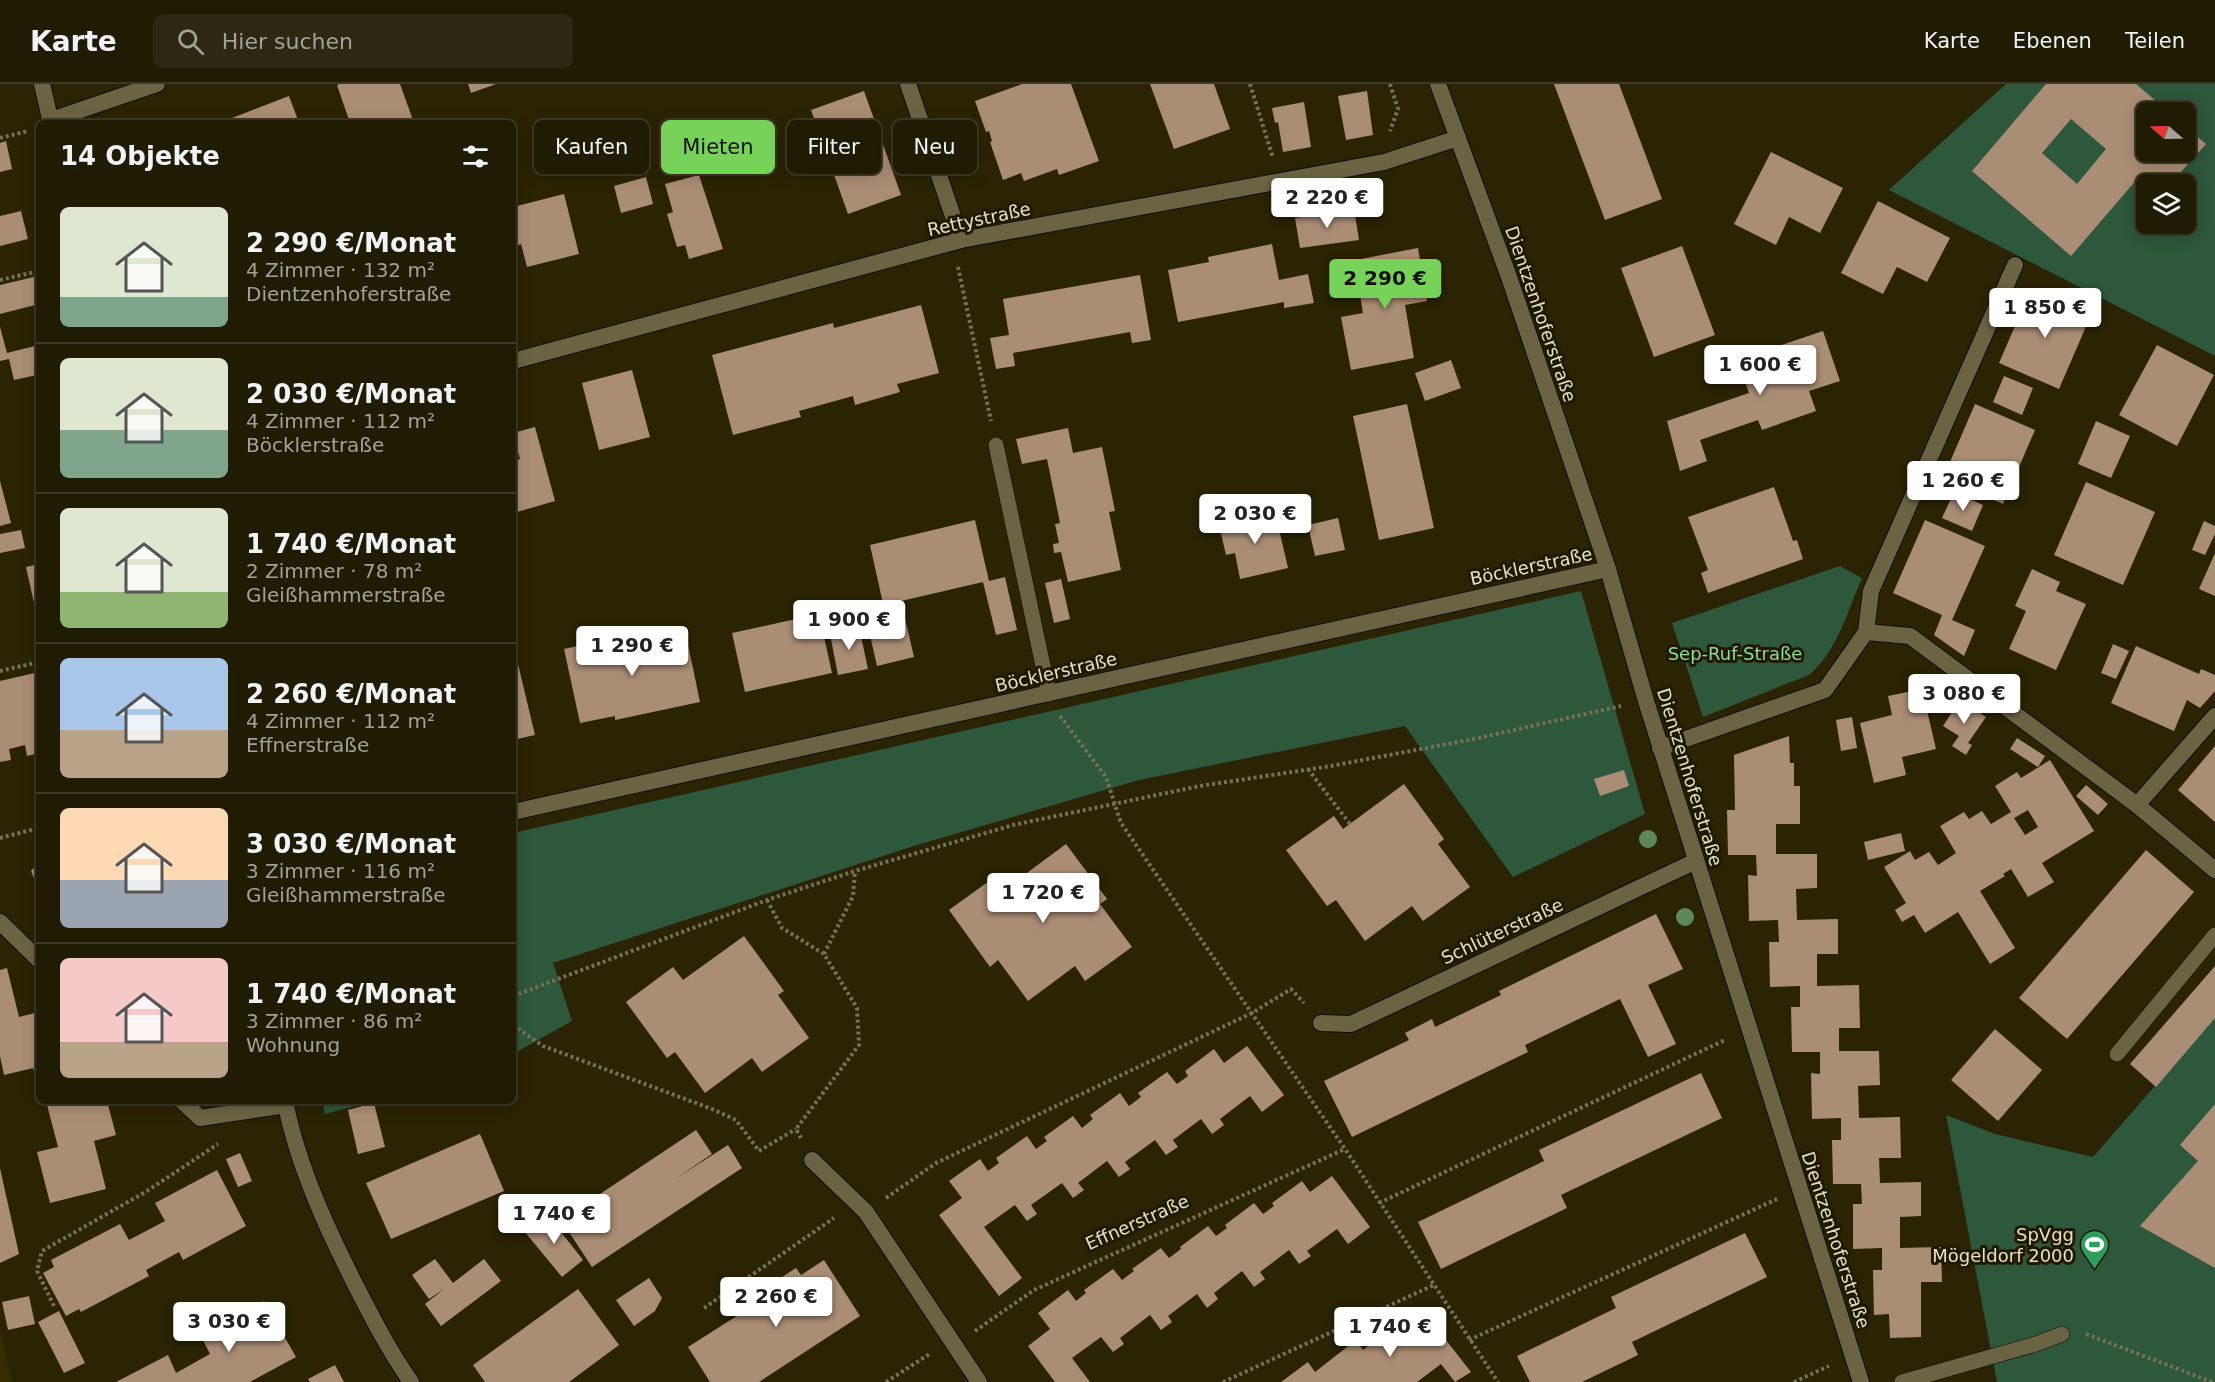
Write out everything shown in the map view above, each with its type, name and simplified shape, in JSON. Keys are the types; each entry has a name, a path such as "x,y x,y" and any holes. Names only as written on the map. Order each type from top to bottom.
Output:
{"street":[{"path":"42,84 51,120"},
{"path":"54,120 157,84"},
{"path":"908,84 961,240"},
{"name":"Dientzenhoferstraße","path":"1438,84 1513,288 1608,569 1660,748 1861,1382"},
{"name":"Rettystraße","path":"516,360 961,240 1384,162 1458,138"},
{"path":"1660,748 1825,690 1866,632 1871,591 2015,265"},
{"name":"Böcklerstraße","path":"516,811 1608,569"},
{"path":"1866,632 1910,636 2137,805 2215,870"},
{"path":"2137,805 2215,716"},
{"name":"Schlüterstraße","path":"1321,1023 1351,1024 1696,861"},
{"path":"0,922 36,957"},
{"path":"185,1104 200,1118 280,1104"},
{"path":"286,1104 306,1174 335,1244 390,1352 411,1382"},
{"path":"812,1160 861,1207 979,1382"}],"lane":[{"path":"996,445 1049,694"},
{"path":"2117,1054 2215,935"},
{"path":"1902,1382 2036,1344 2061,1334"}],"path":[{"path":"1250,84 1281,182"},
{"path":"1382,135 1392,130 1398,109 1390,84"},
{"path":"0,138 29,131"},
{"path":"1273,157 1284,155"},
{"path":"961,240 957,268 996,445"},
{"path":"0,280 36,272"},
{"path":"0,671 36,663"},
{"path":"1049,694 1062,720 1106,777 1121,823 1345,1149 1378,1203 1498,1382"},
{"path":"516,995 767,900 855,871 1013,825 1116,803 1474,738 1646,701"},
{"path":"1308,769 1350,824"},
{"path":"0,838 36,829"},
{"path":"824,954 854,896 855,871"},
{"path":"516,1027 543,1046 712,1108 736,1120 759,1151 796,1129 859,1045 857,1008 824,954 782,928 767,900"},
{"path":"704,1308 861,1207 936,1163 1252,1013 1291,989 1321,1023"},
{"path":"1378,1203 1749,1028"},
{"path":"54,1306 37,1271 42,1251 147,1191 226,1139 224,1114"},
{"path":"796,1129 812,1160"},
{"name":"Effnerstraße","path":"886,1382 953,1343 1034,1290 1345,1149"},
{"path":"1469,1340 1800,1189"},
{"path":"1223,1382 1434,1285"},
{"path":"2083,1331 2089,1336 2211,1382"},
{"path":"1794,1382 1852,1355"}],"shaded area":[{"path":"0,1329 12,1382 0,1382"}],"green space":[{"path":"2006,84 2215,84 2215,356 1889,190"},
{"name":"Sep-Ruf-Straße","path":"1840,566 1862,578 1841,630 1819,666 1809,675 1703,717 1672,623"},
{"path":"1581,591 1645,814 1513,877 1405,726 1139,780 917,845 553,963 572,1021 516,1052 516,832"},
{"name":"SpVgg Mögeldorf 2000","path":"2215,1017 2215,1382 1997,1382 1946,1115 1995,1134 2093,1157"},
{"path":"323,1104 362,1104 325,1114"}],"building":[{"path":"400,84 413,120 349,120 337,85"},
{"path":"468,84 496,84 471,93"},
{"path":"1022,84 1071,84 1099,161 1059,175 1057,169 1024,181 1021,173 1003,180 990,142 992,141 989,131 986,132 975,101"},
{"path":"1150,84 1214,84 1230,129 1174,149"},
{"path":"1554,84 1619,84 1662,199 1605,220"},
{"path":"2046,84 2136,84 2157,102 2136,102 2136,162 2190,162 2179,174 2136,174 2136,180 2071,256 1972,171","holes":["2071,119 2106,149 2077,184 2042,153"]},
{"path":"864,91 874,120 815,120 811,110"},
{"path":"1367,91 1373,135 1346,140 1338,96"},
{"path":"289,96 298,120 227,120"},
{"path":"1304,102 1311,147 1283,152 1278,122 1275,123 1272,108"},
{"path":"2196,136 2206,144 2196,155"},
{"path":"881,139 901,195 848,214 834,174 881,174"},
{"path":"6,141 12,169 0,172 0,143"},
{"path":"1771,152 1843,188 1820,233 1789,217 1776,245 1734,224"},
{"path":"699,175 723,249 689,259 685,245 677,247 667,214 673,212 665,184"},
{"path":"646,177 653,204 621,213 614,186"},
{"path":"564,194 579,254 527,267 521,244 516,246 516,206"},
{"path":"1878,201 1950,238 1927,282 1897,267 1883,294 1841,273"},
{"path":"1354,209 1359,240 1300,248 1295,218"},
{"path":"21,211 28,239 0,246 0,216"},
{"path":"1272,244 1279,280 1308,274 1314,303 1284,308 1284,302 1178,322 1168,270 1209,262 1208,257"},
{"path":"1682,246 1715,335 1654,357 1621,268"},
{"path":"1418,248 1427,301 1405,305 1414,358 1351,370 1341,317 1363,313 1358,282 1365,281 1361,259"},
{"path":"1140,275 1151,340 1132,343 1130,332 1013,353 1015,366 996,369 990,338 1009,335 1003,299"},
{"path":"36,276 36,305 0,314 0,285"},
{"path":"2031,289 2091,315 2059,389 1999,363"},
{"path":"921,305 939,373 897,384 900,392 855,405 853,396 799,411 801,417 733,435 712,355 833,323 834,328"},
{"path":"0,327 7,353 36,346 36,375 14,380 9,359 0,361"},
{"path":"1823,331 1840,381 1809,391 1816,411 1762,430 1758,420 1700,440 1707,461 1680,471 1667,421 1749,393 1738,360"},
{"path":"2157,345 2214,375 2177,446 2119,415"},
{"path":"1451,360 1461,388 1425,401 1415,373"},
{"path":"632,370 650,437 599,450 582,383"},
{"path":"2004,376 2033,388 2022,415 1993,402"},
{"path":"1407,404 1434,528 1379,540 1353,416"},
{"path":"1975,404 2035,430 2003,504 1943,478"},
{"path":"2096,421 2130,436 2111,478 2078,464"},
{"path":"535,427 555,501 517,512 516,460 520,459 516,432"},
{"path":"1068,428 1073,453 1102,447 1115,511 1109,512 1121,570 1068,582 1061,552 1054,553 1053,544 1059,543 1055,524 1060,523 1047,459 1022,464 1016,439"},
{"path":"0,481 11,523 0,526"},
{"path":"2086,482 2155,512 2123,585 2054,555"},
{"path":"1774,487 1793,541 1797,540 1803,559 1708,593 1701,573 1708,570 1688,517"},
{"path":"1954,492 1983,505 1972,531 1942,518"},
{"path":"1275,512 1288,568 1240,579 1235,553 1226,555 1219,525"},
{"path":"1338,518 1345,550 1315,556 1308,525"},
{"path":"975,520 989,581 1005,577 1017,630 996,635 983,582 901,601 914,657 877,666 869,631 888,626 870,545"},
{"path":"1925,520 1985,546 1952,620 1975,630 1964,656 1934,635 1942,615 1893,593"},
{"path":"2204,521 2215,526 2215,534 2205,555 2192,550"},
{"path":"21,530 25,548 0,553 0,534"},
{"path":"2215,553 2215,596 2199,589"},
{"path":"36,565 36,612 26,567"},
{"path":"2032,569 2060,582 2056,591 2086,604 2056,670 2009,649 2026,611 2015,606"},
{"path":"1061,579 1070,619 1054,623 1045,583"},
{"path":"819,614 832,673 745,692 732,633"},
{"path":"859,627 868,669 838,675 830,634"},
{"path":"685,630 700,702 615,720 615,716 580,723 564,649 610,639 611,646"},
{"path":"2113,644 2129,651 2116,679 2101,673"},
{"path":"2136,646 2199,674 2201,669 2215,675 2215,691 2200,708 2187,700 2174,731 2111,703"},
{"path":"516,660 535,735 516,739"},
{"path":"36,673 36,754 27,756 25,745 9,749 11,760 0,762 0,681"},
{"path":"1922,689 1936,749 1902,757 1906,775 1874,783 1860,723 1892,715 1888,696"},
{"path":"1960,700 1986,717 1968,743 1972,745 1966,755 1952,746 1959,736 1943,726"},
{"path":"1852,717 1857,748 1841,751 1836,720"},
{"path":"1789,736 1790,763 1794,763 1794,786 1800,786 1800,824 1776,824 1776,854 1817,854 1817,888 1796,889 1797,920 1838,919 1838,954 1817,954 1817,986 1859,985 1860,1028 1839,1028 1839,1051 1879,1051 1880,1085 1858,1086 1859,1118 1900,1117 1901,1158 1879,1158 1880,1183 1921,1182 1921,1216 1900,1217 1900,1248 1941,1247 1942,1282 1921,1282 1921,1337 1890,1338 1889,1314 1874,1315 1873,1270 1882,1270 1882,1248 1853,1249 1853,1204 1862,1204 1861,1184 1833,1184 1832,1140 1841,1140 1841,1118 1812,1119 1811,1073 1820,1074 1820,1052 1792,1052 1791,1007 1800,1007 1800,986 1770,987 1769,942 1779,942 1778,920 1749,921 1748,875 1757,876 1756,855 1728,855 1727,810 1735,810 1734,755"},
{"path":"2017,738 2045,756 2038,767 2010,749"},
{"path":"2215,746 2215,822 2178,790"},
{"path":"2050,760 2094,831 2042,863 2054,882 2028,897 2011,869 2003,874 2005,876 1980,891 2015,948 1990,964 1958,912 1925,933 1914,915 1902,922 1895,910 1906,903 1884,867 1910,851 1915,860 1929,852 1938,865 1956,853 1940,826 1964,812 1969,819 1982,811 1991,824 2011,812 1995,786 2017,772 2021,778","holes":["2028,810 2038,827 2025,835 2014,818"]},
{"path":"1624,770 1629,786 1600,796 1594,779"},
{"path":"1404,784 1444,839 1438,844 1470,887 1423,921 1412,906 1365,941 1336,900 1327,906 1286,850 1334,816 1343,829"},
{"path":"2086,785 2108,804 2098,815 2076,796"},
{"path":"1901,833 1905,851 1868,860 1864,842"},
{"path":"1066,844 1107,899 1100,904 1132,947 1085,981 1075,966 1028,1001 998,960 990,967 949,910 996,876 1005,889"},
{"path":"2146,850 2194,892 2067,1039 2019,998"},
{"path":"36,865 36,879 34,878 31,871"},
{"path":"1656,914 1683,969 1648,985 1676,1044 1648,1057 1620,999 1525,1045 1528,1052 1352,1137 1324,1081 1409,1040 1405,1033 1432,1019 1435,1027 1501,995 1499,991"},
{"path":"744,936 784,991 778,995 809,1038 762,1072 752,1058 705,1093 675,1052 667,1058 626,1002 673,967 683,980"},
{"path":"2215,966 2215,1018 2156,1087 2130,1064"},
{"path":"7,968 19,1017 36,1013 36,1078 33,1068 4,1075 0,1056 0,970"},
{"path":"1995,1029 2042,1070 1998,1121 1951,1080"},
{"path":"1247,1046 1284,1095 1262,1112 1250,1096 1220,1119 1224,1125 1212,1134 1201,1119 1173,1140 1178,1147 1166,1155 1155,1140 1125,1162 1130,1169 1119,1177 1107,1161 1078,1183 1084,1190 1073,1198 1062,1183 1031,1205 1037,1214 1027,1221 1015,1205 984,1227 1022,1278 999,1296 939,1215 962,1198 949,1181 980,1159 988,1171 999,1163 996,1158 1027,1136 1036,1149 1047,1141 1044,1137 1073,1116 1082,1128 1093,1119 1090,1115 1120,1093 1129,1106 1141,1097 1138,1093 1167,1072 1177,1084 1188,1076 1185,1071 1214,1049 1224,1063"},
{"path":"1701,1073 1722,1118 1561,1195 1567,1208 1441,1269 1418,1222 1544,1161 1539,1150"},
{"path":"47,1104 108,1104 116,1135 94,1141 106,1189 50,1203 37,1152 58,1147"},
{"path":"374,1104 385,1147 358,1154 348,1110"},
{"path":"2215,1104 2215,1268 2140,1226 2198,1161 2180,1145"},
{"path":"696,1130 712,1154 675,1179 728,1145 742,1168 592,1267 561,1220"},
{"path":"480,1134 504,1191 391,1239 366,1183"},
{"path":"240,1153 252,1181 238,1187 226,1159"},
{"path":"0,1168 19,1254 0,1263"},
{"path":"217,1170 246,1226 183,1260 179,1252 146,1270 149,1276 81,1312 79,1309 66,1316 43,1273 54,1267 51,1260 120,1224 129,1240 165,1221 155,1203"},
{"path":"1332,1176 1370,1227 1348,1244 1337,1229 1307,1251 1311,1256 1299,1264 1289,1250 1260,1272 1265,1279 1254,1287 1242,1271 1214,1293 1218,1299 1207,1308 1197,1294 1168,1316 1172,1322 1161,1330 1150,1315 1120,1338 1124,1344 1113,1352 1101,1337 1072,1358 1090,1382 1055,1382 1028,1346 1050,1329 1038,1313 1068,1290 1076,1301 1086,1293 1084,1290 1113,1269 1122,1280 1134,1271 1132,1269 1161,1248 1169,1258 1208,1226 1216,1236 1227,1228 1225,1225 1254,1203 1263,1214 1274,1206 1272,1203 1302,1181 1310,1192"},
{"path":"546,1213 583,1260 562,1277 524,1231"},
{"path":"1745,1233 1767,1277 1632,1342 1638,1355 1582,1382 1530,1382 1517,1356 1616,1308 1611,1297"},
{"path":"435,1259 453,1283 484,1259 501,1281 441,1326 425,1304 444,1289 429,1299 412,1275"},
{"path":"824,1260 860,1316 759,1382 710,1382 688,1347 784,1286 779,1279 796,1268 801,1275"},
{"path":"649,1278 662,1298 655,1311 634,1326 616,1300"},
{"path":"578,1289 619,1345 569,1382 485,1382 473,1365"},
{"path":"29,1296 35,1324 8,1330 2,1302"},
{"path":"264,1301 296,1357 250,1382 116,1382 168,1355 176,1373 210,1354 201,1336"},
{"path":"59,1311 85,1363 64,1373 38,1322"},
{"path":"1406,1317 1414,1328 1428,1317 1471,1372 1455,1382 1441,1364 1417,1382 1281,1382 1308,1362 1315,1372 1356,1340 1363,1350"},
{"path":"335,1365 344,1382 310,1382 308,1379"}],"place":[{"name":"SpVgg Mögeldorf 2000","path":"2095,1270"}]}
